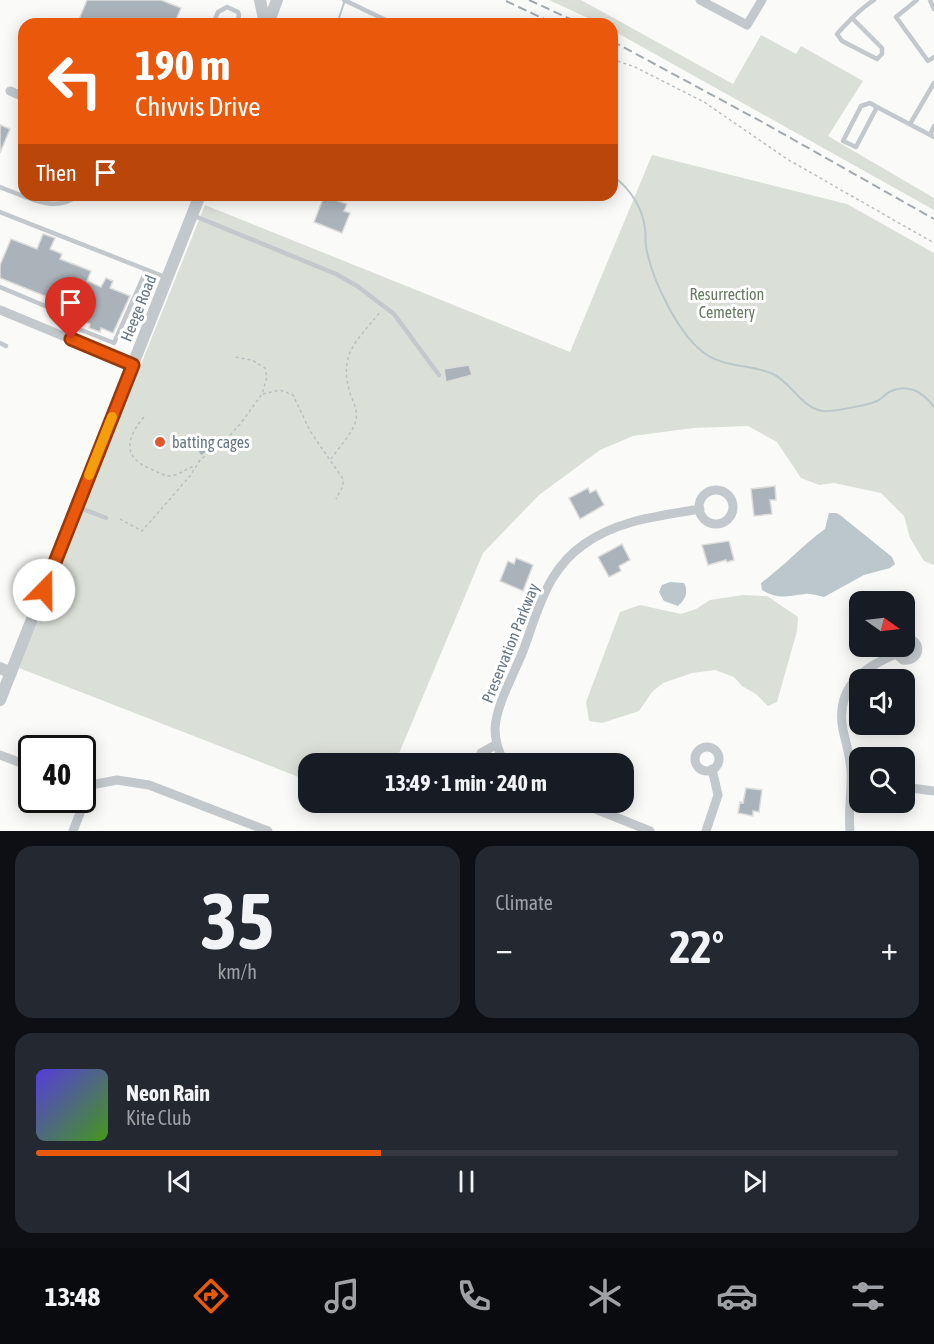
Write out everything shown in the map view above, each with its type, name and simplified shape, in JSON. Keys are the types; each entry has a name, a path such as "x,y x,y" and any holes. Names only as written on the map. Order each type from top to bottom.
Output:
{"street":[{"path":"260,0 264,18"},
{"path":"269,18 277,0"},
{"path":"700,0 747,26 762,0"},
{"path":"10,92 18,95"},
{"name":"Heege Road","path":"0,700 6,670 77,506 198,201"},
{"path":"0,310 133,365"},
{"name":"Preservation Parkway","path":"500,753 496,744 495,728 498,712 546,592 570,555 597,535 627,523 700,509"},
{"path":"915,641 918,652 915,657"},
{"path":"849,755 843,728 843,703 853,681 885,657"},
{"path":"899,657 908,661 914,657"},
{"path":"481,753 496,744"},
{"path":"0,755 18,762"},
{"path":"706,831 718,795 712,769"},
{"path":"96,784 117,780 149,786 268,831"},
{"path":"915,788 934,791"},
{"path":"849,804 850,831"},
{"path":"73,831 78,813"},
{"path":"605,813 650,831"}],"lane":[{"path":"852,18 882,48 882,54 877,59 842,41 837,34 858,11 874,0"},
{"path":"916,0 897,17 928,61 934,57"},
{"path":"930,0 934,9"},
{"path":"346,1 381,18"},
{"path":"216,18 218,12 227,7 238,12 238,18"},
{"path":"910,124 934,82"},
{"path":"877,107 856,147 843,141 861,106 870,103 932,136 934,126"},
{"path":"0,187 18,193"},
{"path":"39,201 50,205 71,201"},
{"path":"0,212 167,278"},
{"path":"192,215 336,274 357,286 385,306 440,375"},
{"path":"0,287 50,308 56,320 114,343 146,271"},
{"path":"49,330 56,320"},
{"path":"0,343 6,346"},
{"path":"77,506 106,518"}],"path":[{"path":"618,61 635,67 704,102 787,159 934,243"},
{"path":"331,459 353,427 357,416 346,380 346,359 361,335 385,306"},
{"path":"120,519 142,531 204,456 233,433 262,394 267,377 265,368 252,360 235,357"},
{"path":"262,394 280,390 293,396 310,431 343,479 343,486 336,500"},
{"path":"144,417 134,432 130,445 130,452 136,462 171,476 196,466"}],"green space":[{"path":"549,0 581,0 614,18 588,18"},
{"path":"618,20 733,84 761,35 796,54 801,46 863,81 828,136 934,198 934,210 618,33"},
{"name":"Resurrection Cemetery","path":"652,155 847,204 934,253 934,565 924,561 910,538 904,516 881,493 834,483 819,485 801,478 777,442 748,426 693,428 633,436 600,450 539,495 483,553 399,753 298,753 298,777 19,668 205,205 570,352"},
{"path":"743,595 767,596 798,617 797,631 777,702 768,706 734,677 715,670 692,673 663,683 652,692 639,711 602,723 589,721 586,702 620,612 640,605 681,614 696,609 710,600"}],"shaded area":[{"path":"829,513 840,515 892,557 895,564 890,568 864,575 824,597 812,594 778,596 762,590 761,583 825,529"},
{"path":"670,582 684,583 685,586 686,596 678,606 664,601 659,592 662,585"}],"building":[{"path":"87,0 161,0 181,8 177,18 80,18"},
{"path":"0,125 10,129 0,153"},
{"path":"322,201 338,201 347,204 344,211 350,213 342,233 314,222"},
{"path":"43,234 55,238 50,249 62,254 60,259 91,271 87,281 101,287 106,278 113,281 110,288 130,296 113,333 101,328 100,332 89,328 90,324 72,317 75,308 0,278 0,265 11,239 37,249"},
{"path":"469,365 472,375 446,382 444,369"},
{"path":"204,439 211,449 201,456 194,446"},
{"path":"775,486 776,500 770,500 772,514 754,516 751,489"},
{"path":"588,488 590,493 596,490 604,505 580,519 569,498"},
{"path":"729,541 734,560 708,565 702,545"},
{"path":"622,544 630,560 619,566 621,571 609,577 598,557"},
{"path":"516,558 533,565 523,591 500,581 508,561 514,564"},
{"path":"746,788 762,790 759,812 753,811 753,816 738,813"}],"waterway":[{"path":"339,18 345,0"},
{"path":"618,180 629,192 641,212 649,259 668,306 686,335 707,355 723,362 773,374 809,405 823,411 873,403 891,391 904,388 926,397 934,407"}],"railway":[{"path":"529,0 568,18"},
{"path":"506,1 542,18"},
{"path":"618,44 934,219"}],"slow traffic":[{"path":"89,475 112,417"}],"place":[{"name":"batting cages","path":"160,442"}],"route":[{"path":"44,590 133,365 71,339"}]}
